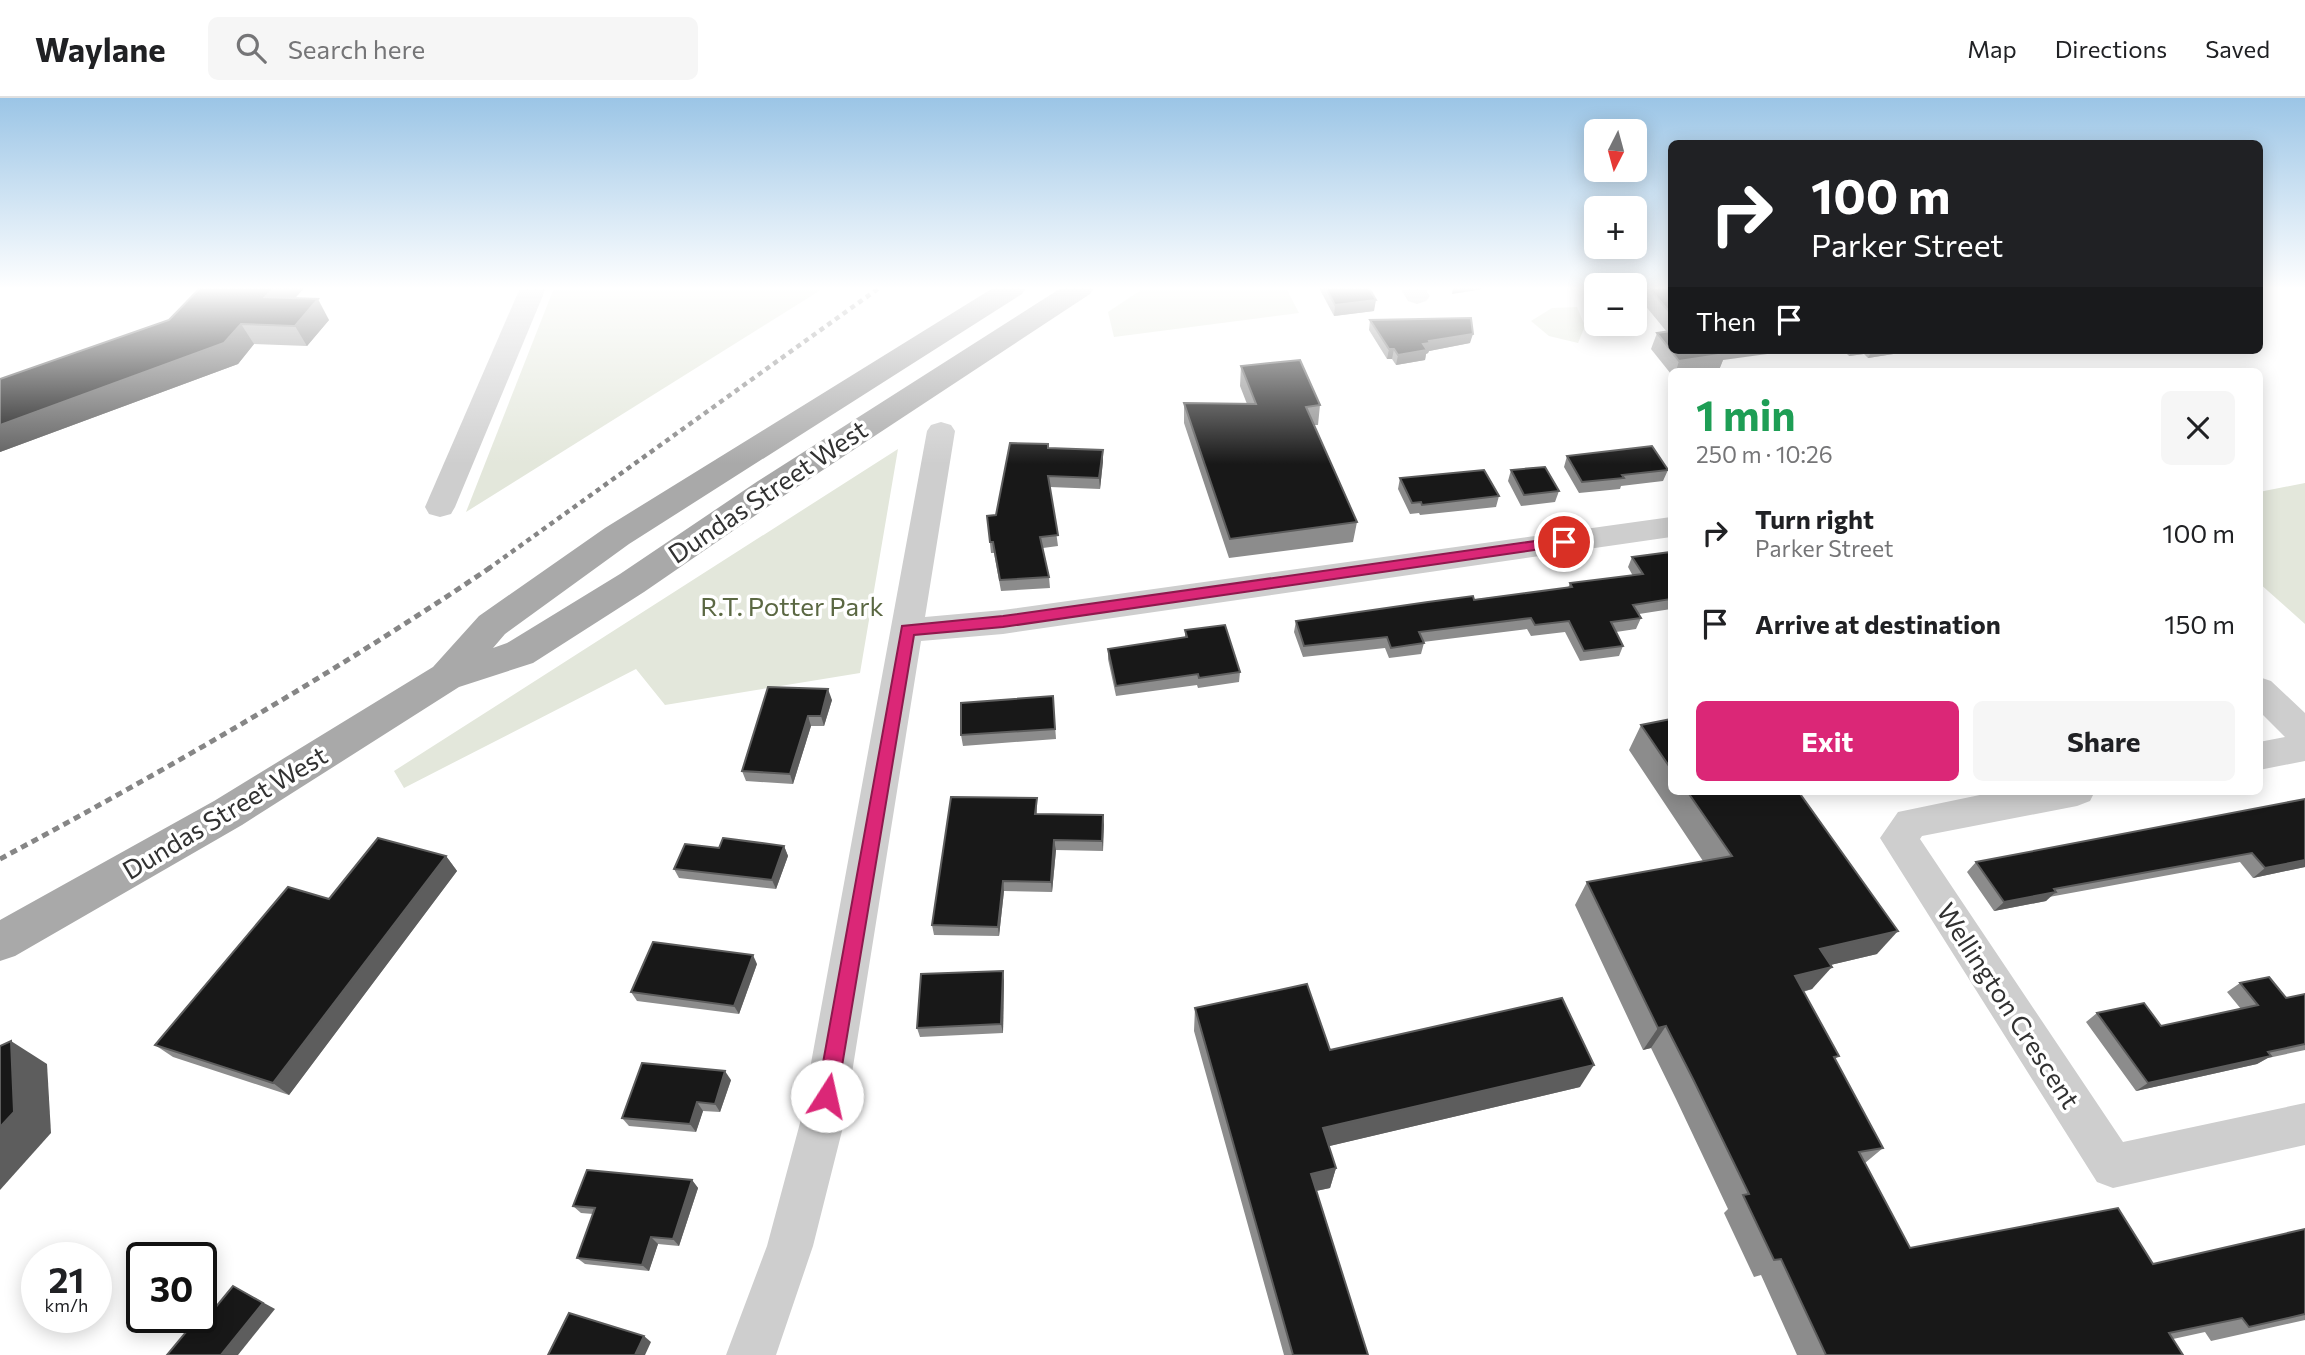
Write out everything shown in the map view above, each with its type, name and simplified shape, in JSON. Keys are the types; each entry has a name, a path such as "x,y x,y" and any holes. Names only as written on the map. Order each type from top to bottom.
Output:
{"main road":[{"name":"Dundas Street West","path":"446,677 492,625 617,536 919,347"},
{"name":"Dundas Street West","path":"0,942 228,813 446,677 520,653 632,583 770,489 990,347"}],"street":[{"path":"440,507 508,347"},
{"path":"751,1355 790,1246 822,1123 941,431"},
{"path":"907,630 1003,622 1668,527"},
{"path":"2263,694 2305,734"},
{"path":"2263,755 2305,747"},
{"name":"Wellington Crescent","path":"2056,795 1911,823 1899,838 2113,1166 2305,1124"}],"green space":[{"path":"531,347 730,347 466,512"},
{"name":"R.T. Potter Park","path":"898,449 860,673 665,705 636,669 404,788 394,771"},
{"path":"2305,483 2305,624 2263,587 2263,491"}],"building":[{"path":"93,347 214,347 0,425 0,379"},
{"path":"1387,347 1425,347 1427,350 1398,355 1394,349"},
{"path":"1674,354 1725,354 1679,361"},
{"path":"1300,360 1320,405 1306,407 1357,522 1230,539 1184,403 1256,404 1241,366"},
{"path":"1010,443 1048,444 1048,448 1103,450 1099,478 1048,476 1058,535 1040,537 1049,577 1000,580 993,542 990,542 987,516 996,515"},
{"path":"1652,446 1668,470 1582,482 1567,456"},
{"path":"1545,467 1559,491 1524,495 1511,470"},
{"path":"1484,470 1499,496 1422,505 1421,502 1412,503 1400,478"},
{"path":"1668,552 1668,599 1633,605 1641,618 1611,622 1623,646 1584,651 1569,621 1535,625 1531,618 1419,632 1424,643 1391,648 1387,637 1304,646 1296,621 1473,596 1474,600 1572,587 1570,583 1643,574 1632,557"},
{"path":"1225,625 1240,672 1199,678 1198,674 1116,686 1108,649 1187,637 1185,630"},
{"path":"768,687 828,689 821,716 808,716 790,774 742,771"},
{"path":"1053,696 1055,729 961,735 961,703"},
{"path":"1668,720 1668,765 1641,725"},
{"path":"1690,795 1801,795 1898,931 1820,949 1832,967 1795,976 1839,1056 1834,1057 1883,1148 1859,1152 1910,1248 2118,1208 2153,1264 2305,1229 2305,1314 2249,1327 2242,1318 2169,1333 2183,1355 1826,1355 1781,1259 1774,1260 1743,1195 1749,1194 1693,1079 1666,1026 1658,1028 1587,882 1732,856"},
{"path":"951,797 1037,798 1035,814 1103,815 1102,841 1054,840 1051,882 1003,881 998,927 932,925"},
{"path":"2305,799 2305,860 2265,868 2252,853 2054,889 2056,892 2004,902 1976,862"},
{"path":"378,838 446,856 273,1083 155,1045 288,887 329,899"},
{"path":"723,838 784,846 772,880 674,869 685,844 719,848"},
{"path":"653,942 753,955 734,1006 631,992"},
{"path":"1003,971 1001,1024 917,1028 921,974"},
{"path":"2269,977 2286,998 2305,994 2305,1044 2268,1052 2271,1056 2148,1083 2097,1013 2144,1003 2161,1026 2258,1005 2240,983"},
{"path":"1307,984 1330,1050 1562,998 1594,1065 1323,1128 1336,1168 1311,1174 1368,1355 1293,1355 1195,1008"},
{"path":"11,1041 14,1112 0,1127 0,1046"},
{"path":"642,1063 725,1071 715,1104 697,1102 690,1124 622,1118"},
{"path":"587,1170 692,1180 673,1239 651,1237 642,1265 577,1258 595,1208 573,1206"},
{"path":"233,1286 263,1303 221,1355 167,1355 185,1333 217,1333 217,1306"},
{"path":"569,1313 644,1336 635,1355 548,1355"}],"railway":[{"path":"488,569 797,347"},
{"path":"0,859 249,719 371,645 488,569"}],"route":[{"path":"827,1096 907,630 1003,622 1564,542"}]}
